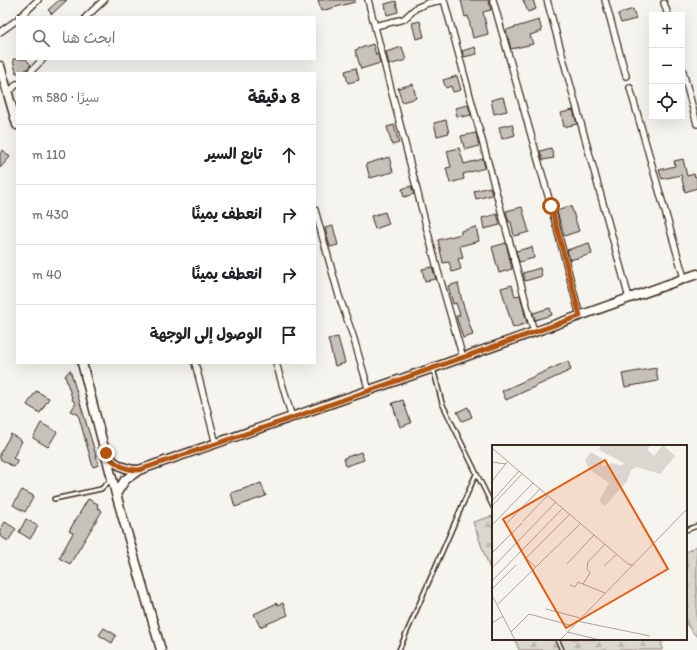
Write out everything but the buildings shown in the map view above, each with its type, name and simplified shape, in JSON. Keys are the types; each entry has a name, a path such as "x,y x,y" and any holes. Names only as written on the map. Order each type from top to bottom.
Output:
{"street":[{"path":"21,16 38,0"},
{"path":"87,16 104,0"},
{"path":"368,0 437,268 463,358"},
{"path":"375,26 404,19 416,8 428,3 443,0 534,332"},
{"path":"493,0 551,206 580,316"},
{"path":"547,0 629,298"},
{"path":"605,0 626,76"},
{"path":"664,3 667,12"},
{"path":"0,32 16,21"},
{"path":"30,72 42,60"},
{"path":"0,69 16,121"},
{"path":"685,79 697,124"},
{"path":"8,93 16,85"},
{"path":"630,88 684,278"},
{"path":"316,214 339,296 353,336 369,391"},
{"path":"116,494 125,480 139,470 463,358 697,274"},
{"path":"82,364 116,494 161,650"},
{"path":"195,364 216,444"},
{"path":"276,364 292,418"},
{"path":"106,453 113,461 123,467 139,470"}],"lane":[{"path":"433,368 442,403 492,505"},
{"path":"399,650 476,474"},
{"path":"54,499 101,489 113,478"},
{"path":"687,530 697,526"},
{"path":"557,640 562,650"}],"green space":[{"path":"492,516 492,575 473,522"},
{"path":"697,546 697,637 687,625 687,551"},
{"path":"515,640 662,640 662,650 519,650"}],"route":[{"path":"106,453 118,465 128,469 139,470 292,418 580,316 551,206"}]}
